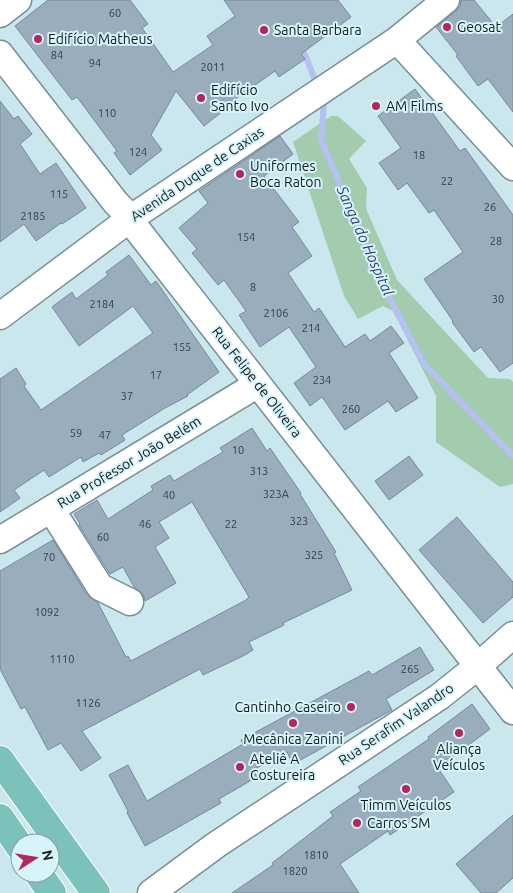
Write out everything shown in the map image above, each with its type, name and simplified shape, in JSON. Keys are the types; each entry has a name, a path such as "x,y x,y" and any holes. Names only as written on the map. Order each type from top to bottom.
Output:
{"main road":[{"path":"0,760 96,893"},
{"path":"0,818 10,833"}],"street":[{"path":"0,14 18,0"},
{"name":"Avenida Duque de Caxias","path":"0,316 131,218 397,40 446,0"},
{"path":"397,40 513,167"},
{"name":"Rua Felipe de Oliveira","path":"0,54 116,203 131,218 136,228 513,710"},
{"name":"Rua Professor João Belém","path":"0,540 258,384"},
{"path":"51,510 100,587 130,602"},
{"name":"Rua Serafim Valandro","path":"151,893 216,845 439,697 513,635"}],"green space":[{"path":"331,116 338,116 366,141 349,159 367,188 367,211 397,280 488,378 510,379 513,382 513,484 500,487 436,442 436,396 393,311 383,306 358,319 344,296 293,142"}],"building":[{"path":"48,0 130,0 148,24 142,28 173,72 213,45 207,36 235,16 224,0 338,0 351,17 301,54 305,59 279,77 275,71 227,105 228,107 204,126 176,91 151,135 162,150 130,175 114,153 117,151 77,97 72,100 15,26"},
{"path":"461,0 474,0 496,27 513,14 513,112 488,79 478,86 456,56 458,55 436,27 456,11 460,6"},
{"path":"415,89 460,151 465,148 513,215 513,363 500,372 481,347 474,352 424,279 463,252 434,210 429,213 407,183 398,190 379,163 401,148 378,116"},
{"path":"0,101 14,119 18,116 32,134 20,144 40,174 56,163 86,208 36,241 24,224 0,242"},
{"path":"280,136 293,154 264,176 299,222 292,227 312,256 288,273 314,312 319,308 345,347 365,334 370,341 391,326 404,343 389,353 418,398 396,412 388,401 345,430 322,397 310,406 294,383 316,367 289,327 260,347 239,315 246,311 224,280 218,285 192,253 197,249 179,228 208,203 199,191"},
{"path":"129,255 151,285 156,281 219,372 188,396 122,435 125,440 101,455 99,453 83,462 81,457 49,477 44,470 14,490 20,498 0,512 0,379 16,368 26,384 24,386 41,410 153,333 133,306 79,346 52,307 72,292 76,299 108,275 106,272"},
{"path":"252,428 267,451 270,448 301,493 336,552 334,553 352,590 283,623 284,625 249,642 253,650 245,655 203,675 200,669 82,731 101,758 81,771 61,743 48,750 25,707 21,709 0,669 0,571 53,540 87,595 98,603 126,657 128,656 131,661 246,600 249,597 192,502 159,522 169,538 155,547 176,583 145,601 143,594 134,587 123,567 110,574 74,514 97,500 108,519 153,490 151,486 170,475 174,481 223,452 220,448"},
{"path":"409,456 423,475 389,500 375,481"},
{"path":"457,517 513,582 513,597 483,623 419,550"},
{"path":"420,647 434,670 386,699 392,710 293,764 287,752 253,770 257,777 219,799 221,803 145,846 109,775 128,765 147,801 243,744 241,740 369,671 372,675"},
{"path":"472,704 490,729 438,768 454,792 390,835 388,831 340,864 359,893 232,893 273,865 272,863 333,816 330,812 361,791 358,787 429,739 428,737"},
{"path":"513,815 513,878 496,893 481,893 456,864"}],"waterway":[{"name":"Sanga do Hospital","path":"301,45 318,87"},
{"name":"Sanga do Hospital","path":"322,99 324,102 321,140 388,295 424,364 513,456"}],"place":[{"name":"Geosat","path":"447,27"},
{"name":"Santa Barbara","path":"264,30"},
{"name":"Edifício Matheus","path":"38,39"},
{"name":"Edifício Santo Ivo","path":"201,98"},
{"name":"AM Films","path":"376,106"},
{"name":"Uniformes Boca Raton","path":"240,174"},
{"name":"Cantinho Caseiro","path":"351,707"},
{"name":"Mecânica Zanini","path":"293,723"},
{"name":"Aliança Veículos","path":"459,733"},
{"name":"Ateliê A Costureira","path":"240,767"},
{"name":"Timm Veículos","path":"406,789"},
{"name":"Carros SM","path":"357,823"}]}
